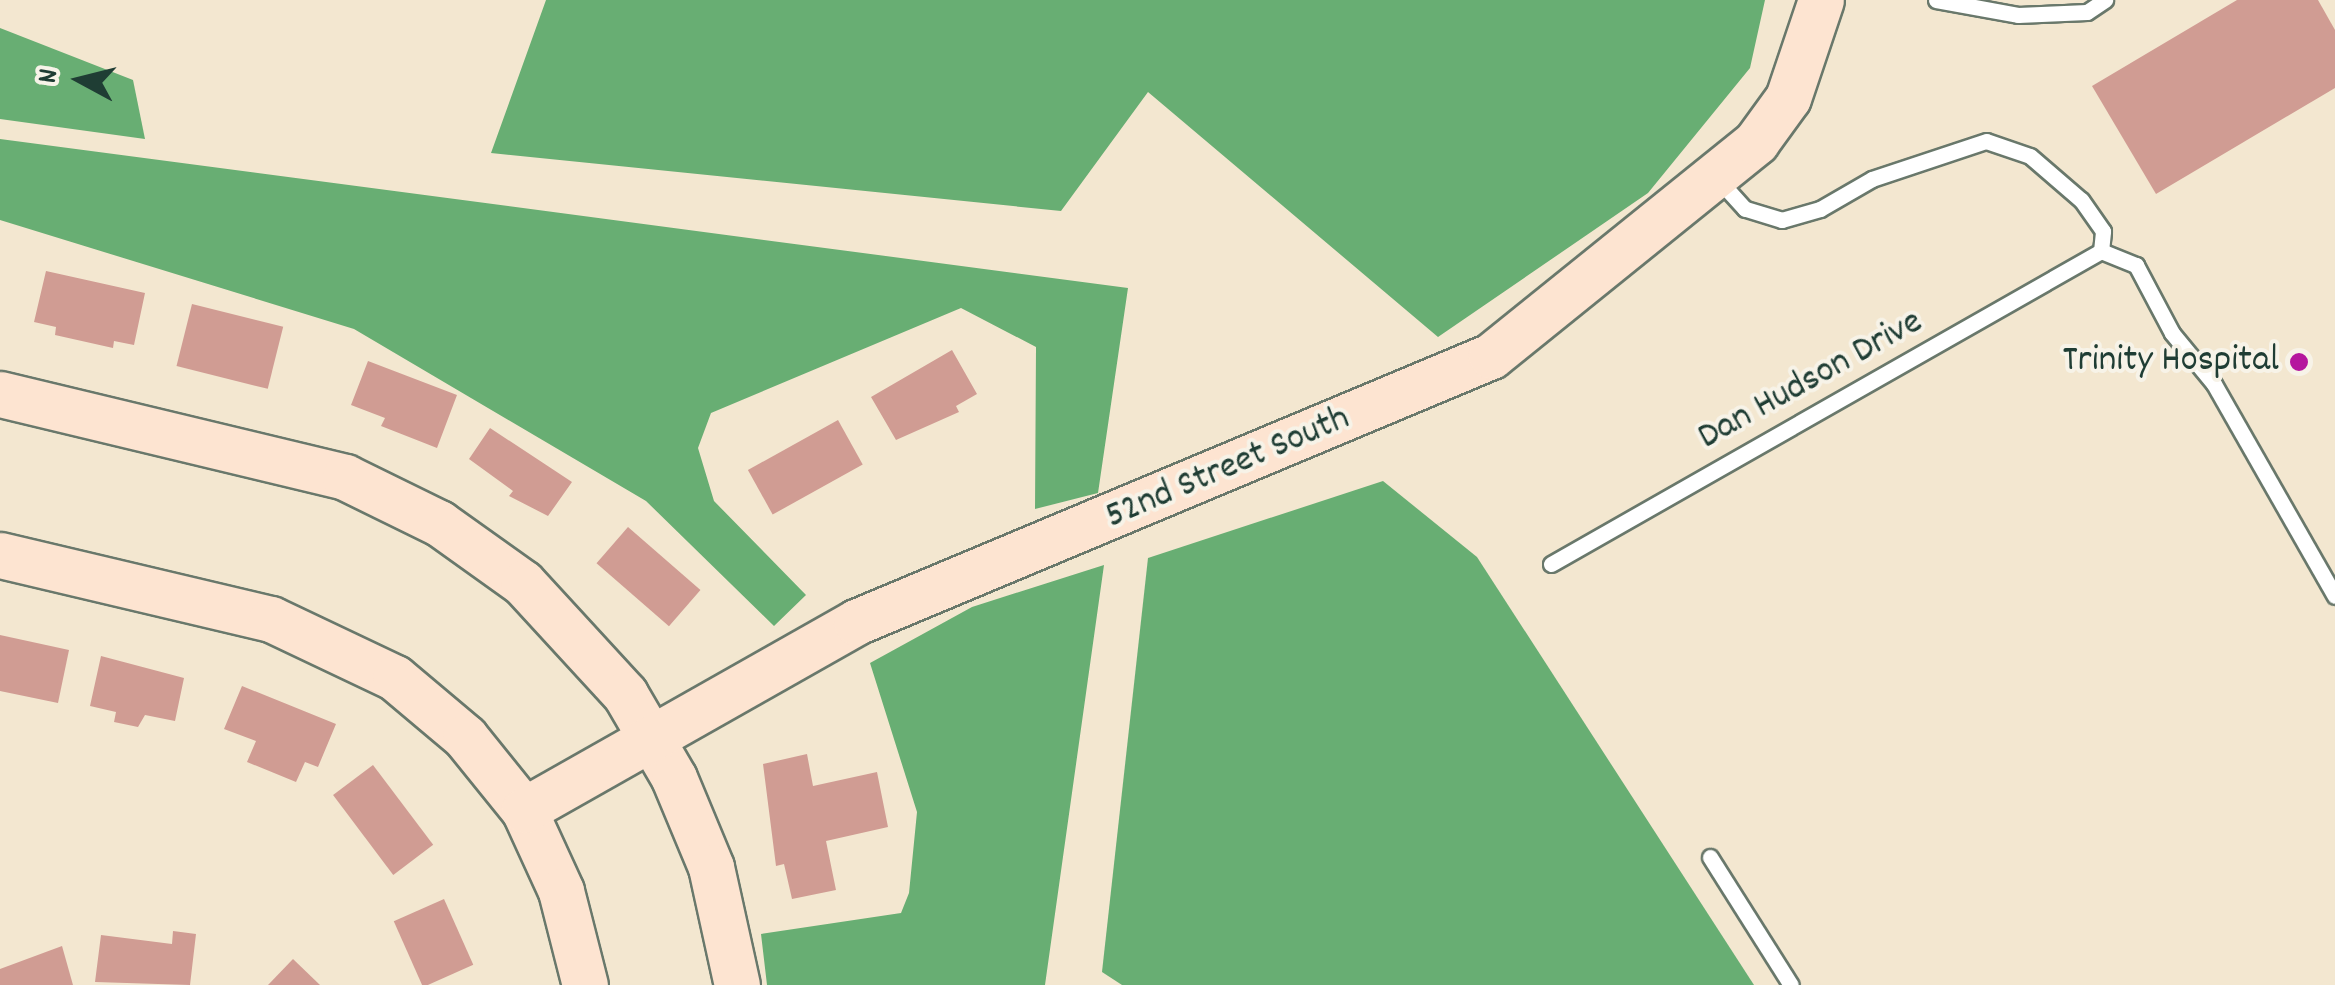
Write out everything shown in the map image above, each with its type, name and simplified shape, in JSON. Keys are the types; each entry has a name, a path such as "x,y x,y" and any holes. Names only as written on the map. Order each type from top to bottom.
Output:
{"street":[{"name":"52nd Street South","path":"524,810 856,622 1491,356 1756,142 1788,98 1821,0"},
{"path":"0,394 296,460 393,498 483,551 560,616 652,736 711,866 737,985"},
{"path":"0,555 271,619 342,648 431,706 524,810 562,891 584,985"}],"lane":[{"path":"1936,0 2018,15 2087,12 2105,0"},
{"path":"1714,174 1745,209 1782,220 1820,209 1872,178 1986,141 2030,156 2082,200 2103,231 2101,252 2136,265 2172,333 2214,384 2335,596"},
{"name":"Dan Hudson Drive","path":"1551,564 2101,252"},
{"path":"1710,857 1791,985"}],"green space":[{"path":"546,0 1765,0 1750,68 1648,193 1438,337 1148,92 1061,211 491,153"},
{"path":"0,28 133,80 145,139 0,119"},
{"path":"0,139 1128,288 1098,493 1035,509 1036,347 961,308 711,413 698,448 714,501 806,595 774,626 646,501 354,329 0,220"},
{"path":"1383,481 1477,557 1754,985 1122,985 1102,972 1148,558"},
{"path":"1104,565 1045,985 767,985 761,934 901,913 909,893 917,812 870,663 972,607"}],"building":[{"path":"2237,0 2318,0 2335,30 2335,88 2156,194 2092,86"},
{"path":"46,271 145,293 134,345 114,341 113,348 55,335 56,327 34,322"},
{"path":"192,304 283,327 268,389 177,366"},
{"path":"952,350 977,394 956,406 959,412 896,440 871,397"},
{"path":"368,361 457,395 437,448 381,426 385,418 351,405"},
{"path":"838,420 863,465 773,515 748,470"},
{"path":"490,428 572,482 548,516 509,496 513,491 469,459"},
{"path":"628,527 700,590 669,626 597,563"},
{"path":"0,635 69,650 58,703 0,691"},
{"path":"101,656 184,678 175,721 145,715 138,727 114,722 116,712 90,706"},
{"path":"242,686 336,724 318,767 305,762 296,782 247,762 256,741 224,729"},
{"path":"807,754 813,786 877,772 888,827 826,841 836,890 792,899 784,864 776,866 763,764"},
{"path":"373,765 433,845 393,875 333,795"},
{"path":"444,899 473,965 422,985 394,921"},
{"path":"173,931 196,934 190,985 95,982 101,935 172,944"},
{"path":"62,946 73,985 0,985 0,969"},
{"path":"293,959 320,985 268,985"}],"place":[{"name":"Trinity Hospital","path":"2299,362"}]}
